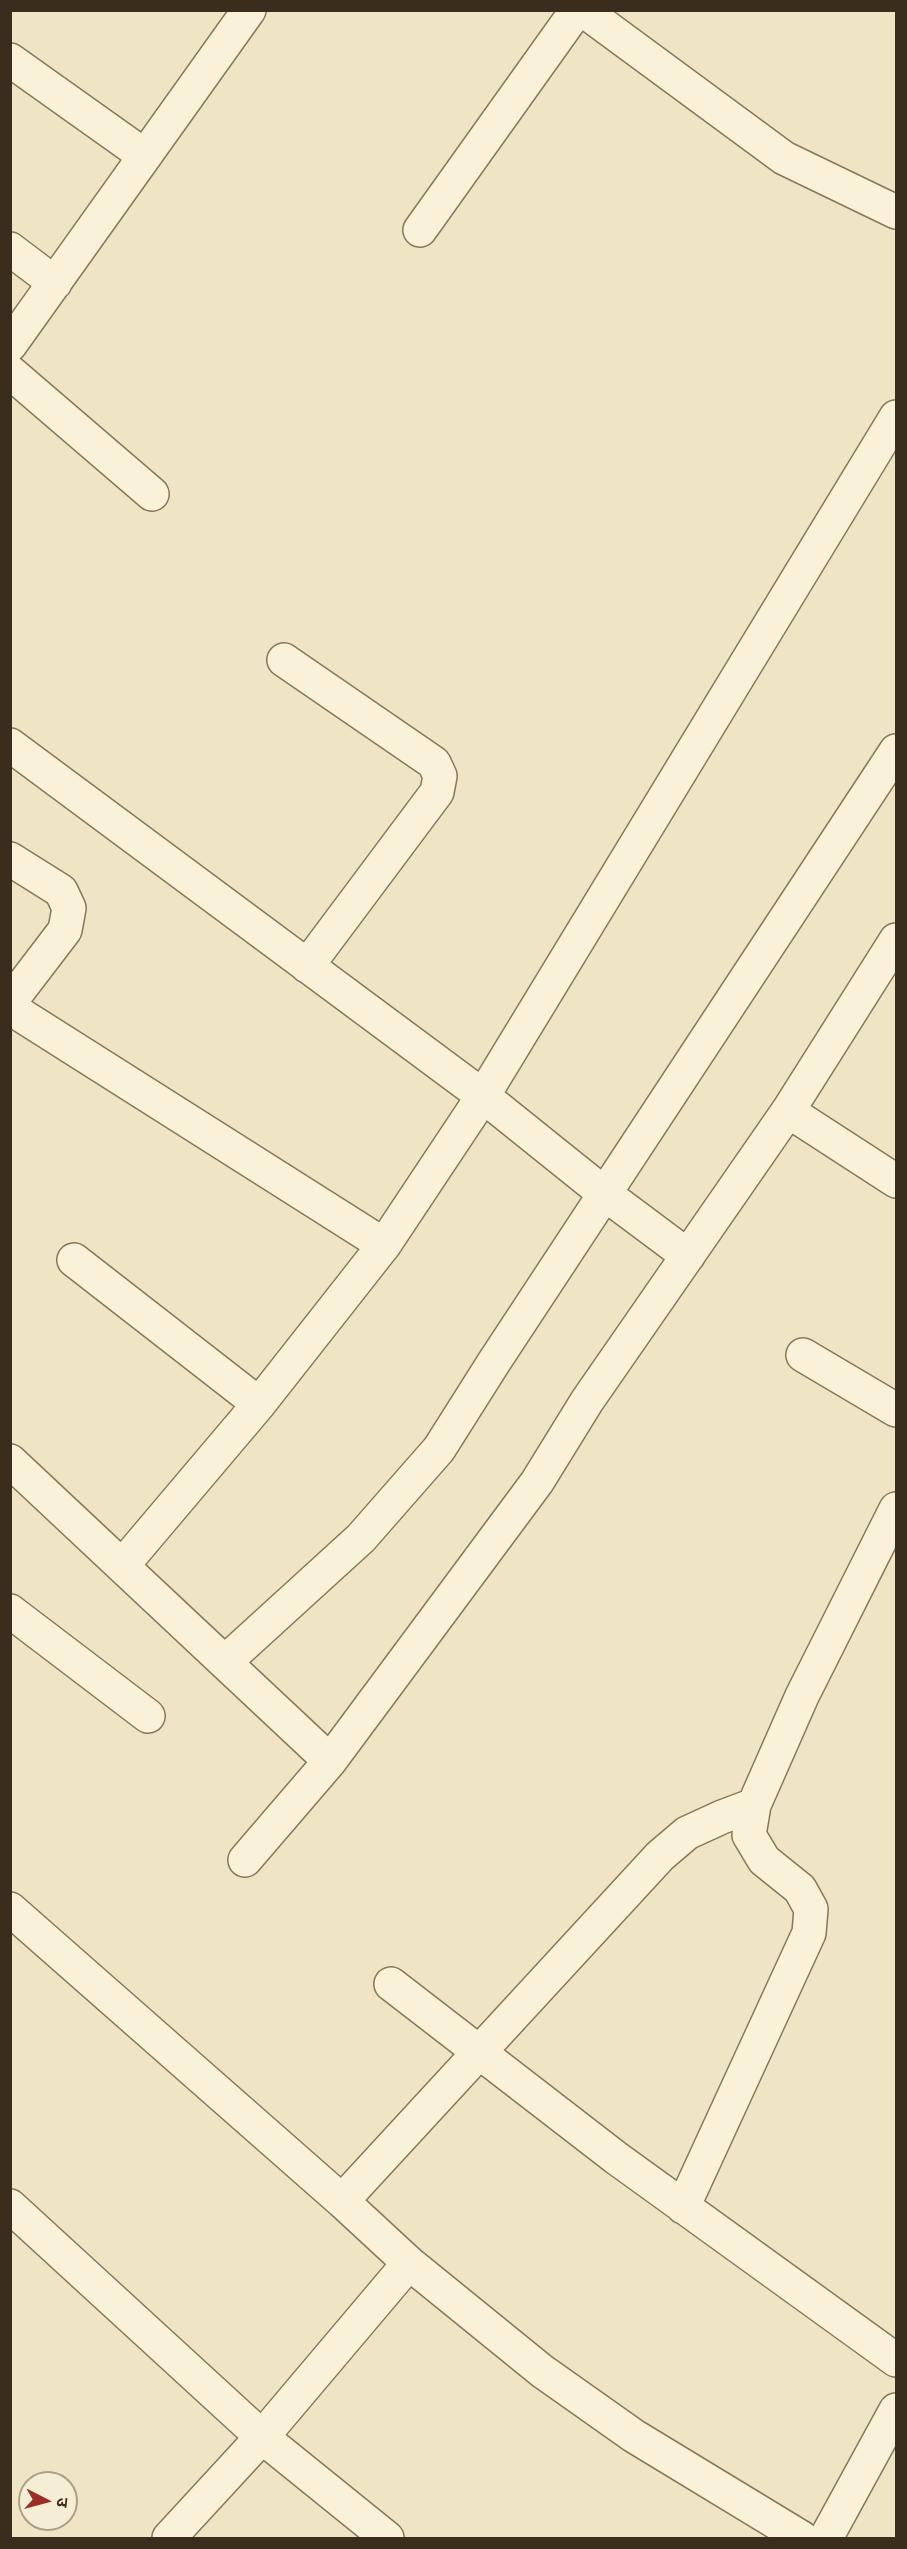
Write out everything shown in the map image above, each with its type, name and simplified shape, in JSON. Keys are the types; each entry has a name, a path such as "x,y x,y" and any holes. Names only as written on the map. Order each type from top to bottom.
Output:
{"street":[{"path":"10,345 249,10"},
{"path":"420,230 577,10"},
{"path":"583,10 784,158 897,212"},
{"path":"10,60 145,156"},
{"path":"10,249 55,283"},
{"path":"10,372 152,494"},
{"path":"122,1566 259,1404 384,1245 483,1096 897,417"},
{"path":"284,660 434,763 440,776 437,792 307,966"},
{"path":"10,746 483,1096 605,1194 688,1256"},
{"path":"225,1662 361,1538 440,1449 897,751"},
{"path":"10,859 61,891 69,908 65,930 10,1002"},
{"path":"245,1860 330,1761 537,1482 587,1401 788,1112 897,940"},
{"path":"10,1008 384,1245"},
{"path":"788,1112 897,1181"},
{"path":"74,1260 259,1404"},
{"path":"803,1356 897,1410"},
{"path":"10,1461 330,1761"},
{"path":"683,2207 809,1933 811,1909 800,1889 764,1860 749,1835 754,1805 802,1696 897,1509"},
{"path":"10,1611 148,1716"},
{"path":"342,2200 660,1856 687,1833 722,1816 754,1805"},
{"path":"10,1909 410,2262 542,2372 634,2436 802,2538"},
{"path":"391,1983 683,2207 897,2360"},
{"path":"10,2206 262,2437 387,2538"},
{"path":"169,2538 262,2437 410,2262"},
{"path":"826,2538 897,2409"}]}
